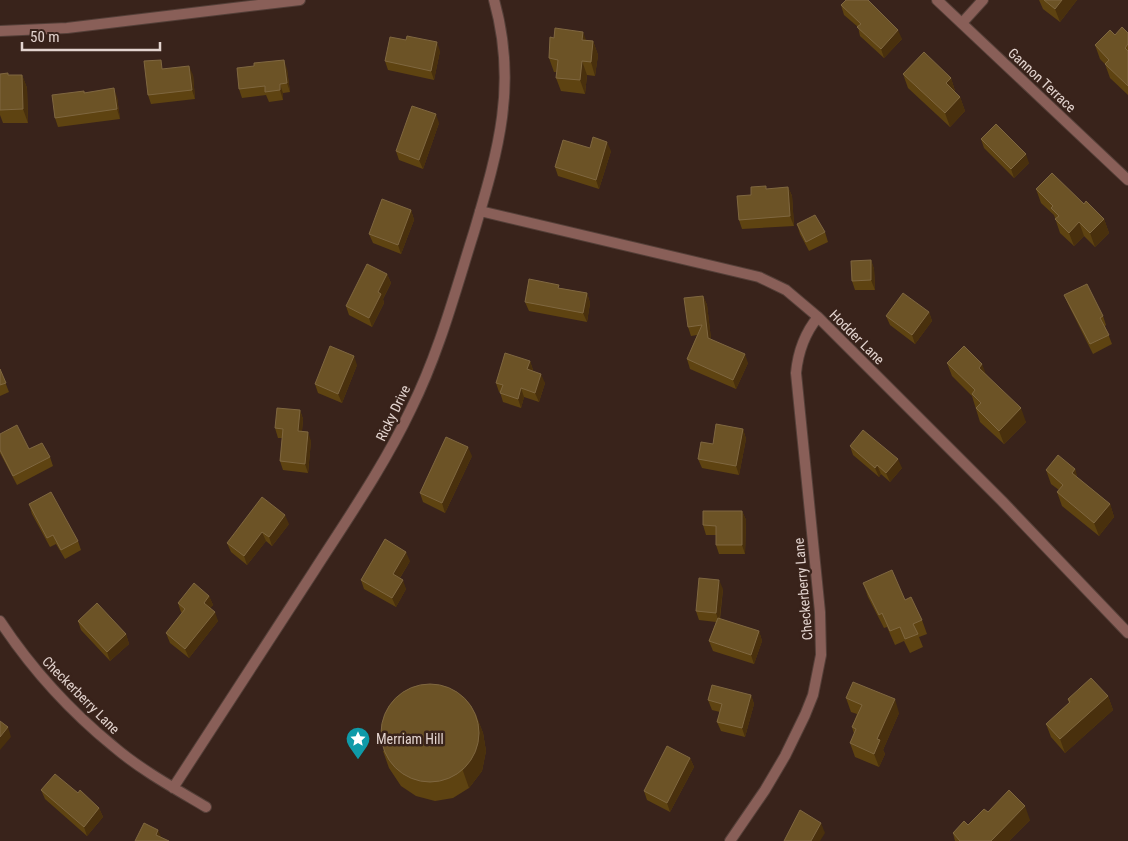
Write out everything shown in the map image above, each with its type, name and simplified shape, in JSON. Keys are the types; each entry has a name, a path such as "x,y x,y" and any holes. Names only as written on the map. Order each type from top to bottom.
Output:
{"street":[{"path":"0,31 67,28 300,0"},
{"name":"Ricky Drive","path":"173,788 351,514 393,445 412,408 440,340 480,211 501,133 504,103 504,47 494,0"},
{"name":"Gannon Terrace","path":"937,0 1128,180"},
{"path":"962,23 983,0"},
{"name":"Hodder Lane","path":"480,211 759,277 786,290 818,317 1002,501 1128,633"},
{"name":"Checkerberry Lane","path":"730,841 765,790 796,733 813,695 820,662 820,612 796,373 802,344 808,328 818,317"},
{"name":"Checkerberry Lane","path":"0,621 26,659 53,690 113,747 173,788 206,807"}],"building":[{"path":"846,0 868,0 898,30 881,49 857,27 861,24 841,5"},
{"path":"1044,0 1062,0 1055,9"},
{"path":"1122,27 1128,33 1128,44 1125,48 1128,51 1128,86 1105,64 1109,60 1095,45 1110,30 1115,35"},
{"path":"555,28 583,32 582,40 593,41 591,62 582,61 580,80 556,78 558,60 549,58 550,37 554,38"},
{"path":"407,36 437,42 431,71 385,61 390,37 406,40"},
{"path":"924,52 951,78 946,83 960,97 945,113 903,74"},
{"path":"161,60 162,69 189,66 192,90 148,95 144,61"},
{"path":"284,60 287,83 280,84 280,90 265,92 265,86 239,89 237,68 254,66 254,63"},
{"path":"8,73 8,75 22,75 23,109 0,110 0,74"},
{"path":"114,88 117,109 55,118 52,95 84,91 84,93"},
{"path":"412,106 436,114 419,160 396,151"},
{"path":"996,124 1026,154 1011,169 981,139"},
{"path":"593,137 607,142 596,180 555,167 563,140 590,148"},
{"path":"1052,173 1084,204 1086,201 1104,219 1090,233 1079,222 1069,233 1055,219 1059,216 1051,208 1053,206 1036,189"},
{"path":"766,186 766,189 788,187 790,216 739,220 737,196 751,195 751,187"},
{"path":"382,199 411,210 398,245 369,234"},
{"path":"815,215 825,232 806,242 797,224"},
{"path":"871,260 871,280 852,281 851,261"},
{"path":"367,264 387,274 378,292 381,294 369,318 346,306"},
{"path":"529,279 559,285 558,288 587,293 583,313 525,302"},
{"path":"1087,284 1103,316 1100,318 1109,335 1090,344 1064,295"},
{"path":"903,293 929,312 912,335 886,316"},
{"path":"703,296 708,338 745,354 733,380 687,359 702,325 688,327 684,298"},
{"path":"330,346 354,356 338,394 315,384"},
{"path":"964,346 982,364 979,368 1021,408 999,431 976,408 981,403 972,394 975,390 947,363"},
{"path":"505,353 530,361 527,369 541,374 535,393 521,388 518,399 500,393 503,385 496,383"},
{"path":"0,369 6,383 0,385"},
{"path":"277,408 300,410 298,431 308,432 305,464 280,461 283,429 275,428"},
{"path":"716,424 743,429 736,466 698,459 701,442 713,444"},
{"path":"17,425 29,449 42,443 50,457 13,476 0,450 0,434"},
{"path":"863,430 898,459 886,473 877,465 875,468 850,446"},
{"path":"446,437 468,447 442,503 420,493"},
{"path":"1058,455 1075,469 1072,473 1110,504 1094,523 1057,492 1063,485 1046,470"},
{"path":"51,492 78,541 61,550 53,535 47,538 29,504"},
{"path":"262,497 285,515 269,537 262,532 244,556 227,543"},
{"path":"703,511 742,511 742,545 716,545 716,526 703,525"},
{"path":"385,539 406,552 393,574 403,580 392,598 361,580"},
{"path":"892,570 905,600 911,597 922,620 913,624 918,634 905,639 900,627 890,631 882,613 879,615 863,583"},
{"path":"699,578 719,580 716,613 696,611"},
{"path":"194,583 209,596 204,603 215,612 185,649 166,633 185,609 178,603"},
{"path":"97,603 126,634 107,652 78,621"},
{"path":"718,618 759,631 751,655 709,641"},
{"path":"1091,678 1108,696 1060,739 1046,724 1070,702 1068,699"},
{"path":"853,682 895,699 877,739 880,740 874,754 850,743 856,729 852,727 862,705 846,698"},
{"path":"430,684 449,687 465,698 476,714 479,733 476,752 465,768 449,779 430,782 411,779 395,768 384,752 381,733 384,714 395,698 411,687"},
{"path":"712,685 751,695 742,728 717,722 722,704 708,700"},
{"path":"0,721 8,727 0,737"},
{"path":"667,746 690,758 667,803 644,791"},
{"path":"55,774 78,793 80,790 99,808 84,827 41,790"},
{"path":"1009,790 1025,806 991,841 960,841 953,833 964,821 968,825 984,809 988,812"},
{"path":"800,810 821,823 811,841 784,841"},
{"path":"144,823 158,830 156,835 169,841 135,841"}],"place":[{"name":"Merriam Hill","path":"358,760"}]}
